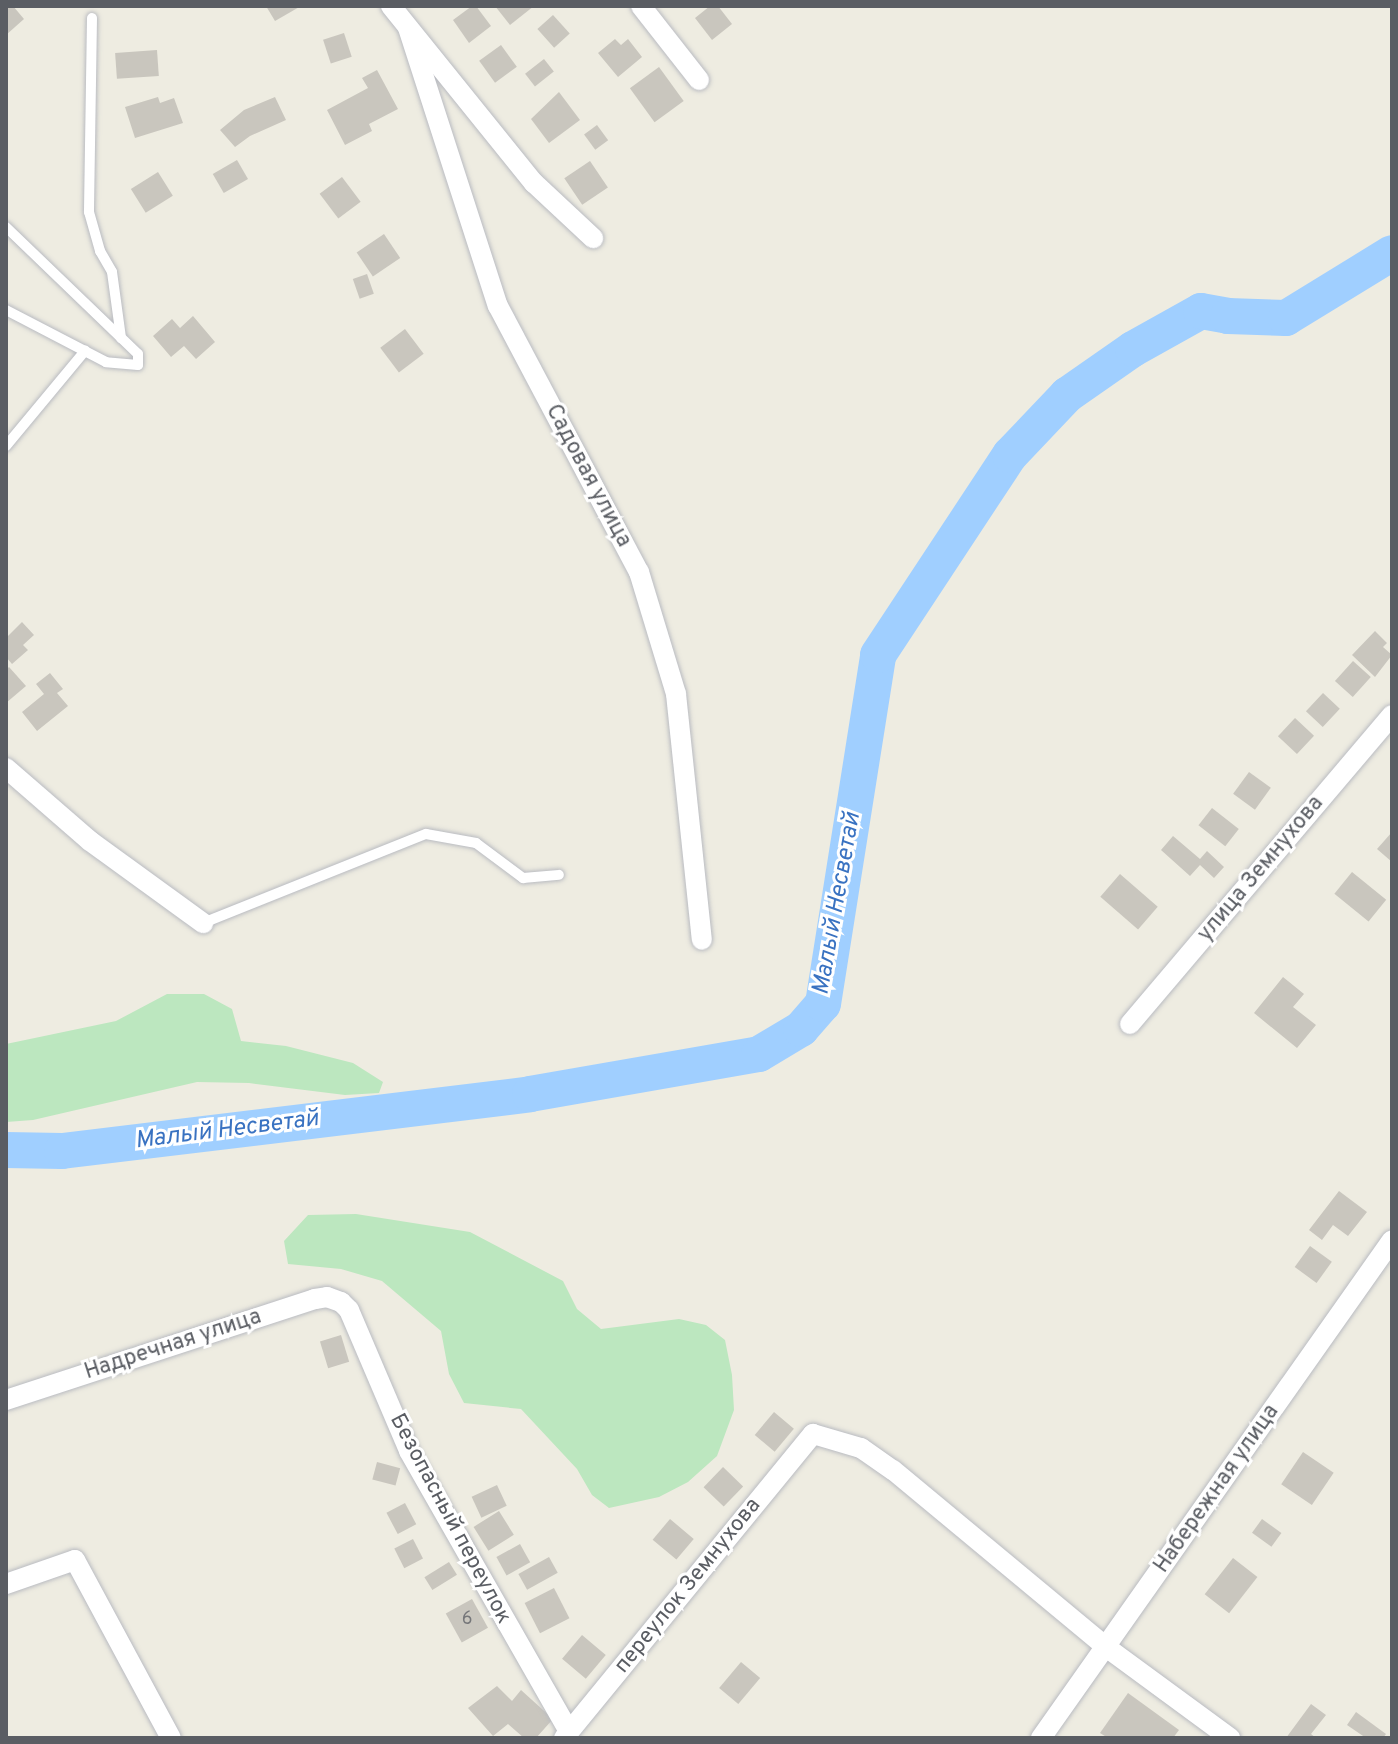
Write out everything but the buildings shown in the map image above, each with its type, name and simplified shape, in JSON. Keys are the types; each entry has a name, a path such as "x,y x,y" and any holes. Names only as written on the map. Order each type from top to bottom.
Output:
{"street":[{"name":"Садовая улица","path":"391,6 534,183 593,238"},
{"path":"641,6 699,80"},
{"name":"Садовая улица","path":"408,28 498,306 639,572 676,694 702,940"},
{"name":"улица Земнухова","path":"1130,1024 1392,715"},
{"path":"6,768 90,841 203,923"},
{"name":"Набережная улица","path":"1041,1738 1392,1240"},
{"name":"Надречная улица","path":"6,1400 315,1299 327,1297 341,1302"},
{"name":"Безопасный переулок","path":"341,1302 354,1321 409,1451 567,1735"},
{"name":"переулок Земнухова","path":"567,1735 813,1434 861,1448 893,1470 1106,1647"},
{"path":"6,1584 75,1560 171,1738"},
{"path":"1106,1647 1230,1738"}],"lane":[{"path":"92,18 89,212 100,251 112,272 121,338"},
{"path":"6,227 138,354 138,365 106,362 6,310"},
{"path":"6,446 85,351"},
{"path":"203,923 426,834 476,843 523,878 559,875"}],"green space":[{"path":"167,994 204,994 232,1009 241,1041 286,1046 353,1063 383,1082 379,1093 345,1095 249,1083 197,1082 33,1120 6,1122 6,1044 116,1021"},
{"path":"356,1214 470,1232 563,1281 577,1309 601,1329 679,1319 706,1325 725,1340 732,1375 734,1410 717,1456 688,1482 659,1497 609,1508 592,1495 577,1469 521,1409 464,1403 449,1374 441,1331 382,1281 341,1269 288,1264 284,1241 308,1215"}],"waterway":[{"name":"Малый Несветай","path":"6,1150 62,1151 530,1094 759,1054 801,1029 823,1004 878,655 1010,455 1067,395 1133,349 1201,311 1228,316 1286,318 1392,253"}]}
